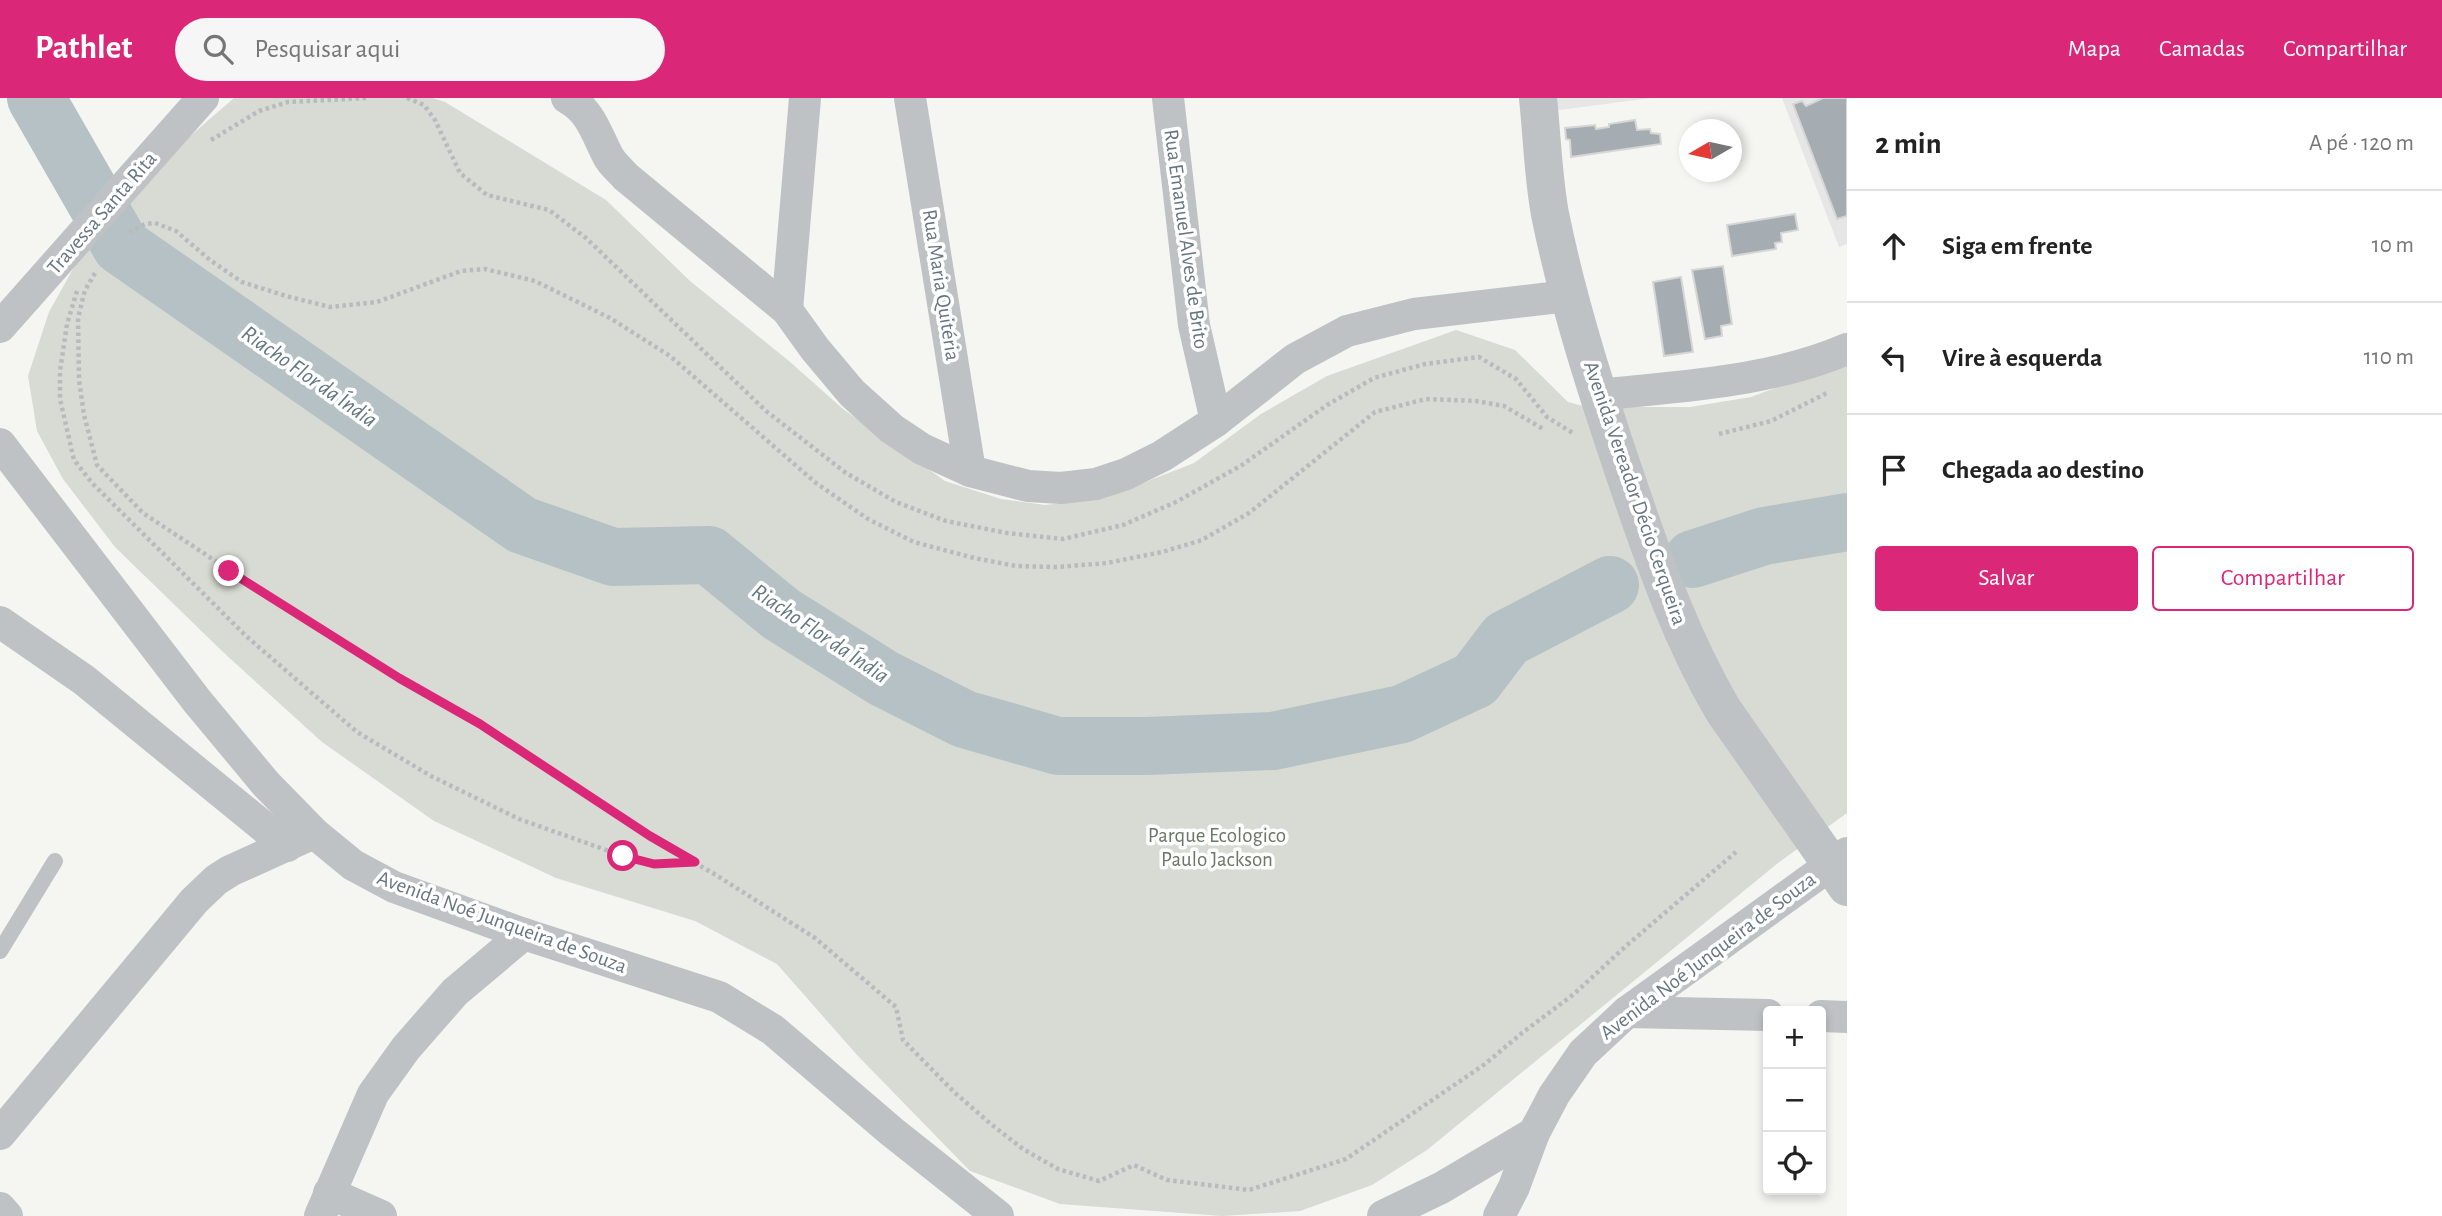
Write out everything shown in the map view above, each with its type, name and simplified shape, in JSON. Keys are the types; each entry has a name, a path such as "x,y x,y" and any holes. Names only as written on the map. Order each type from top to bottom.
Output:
{"street":[{"name":"Travessa Santa Rita","path":"0,327 203,98"},
{"path":"567,98 578,104 588,115 609,159 626,177 787,310 852,393 892,429 922,449 970,471 1028,486 1061,488 1096,484 1126,474 1162,456 1216,421 1295,359 1347,331 1414,314 1568,296"},
{"path":"787,310 805,98"},
{"name":"Rua Maria Quitéria","path":"910,98 970,471"},
{"name":"Rua Emanuel Alves de Brito","path":"1168,98 1194,325 1216,421"},
{"name":"Avenida Vereador Décio Cerqueira","path":"1538,98 1550,211 1568,296 1669,601 1705,679 1723,710 1841,869"},
{"path":"1599,395 1756,375 1815,363 1847,348"},
{"name":"Avenida Noé Junqueira de Souza","path":"0,444 197,701 265,784 301,839 394,887 524,934 719,997 773,1030 891,1131 998,1216"},
{"path":"0,622 301,839 223,875 194,901 0,1133"},
{"name":"Avenida Noé Junqueira de Souza","path":"1499,1216 1514,1187 1534,1133 1554,1095 1583,1054 1627,1012 1841,869"},
{"path":"381,1216 324,1204 373,1094 406,1048 455,992 524,934"},
{"path":"1627,1012 1763,1015"},
{"path":"1826,1016 1847,1017"},
{"path":"1383,1216 1441,1188 1534,1133"},
{"path":"0,1208 7,1216"}],"lane":[{"path":"0,951 55,861"}],"path":[{"path":"204,145 259,111 288,102 368,98"},
{"path":"100,266 85,290 78,318 79,380 84,415 97,465 144,513 297,615 480,724 650,836 815,938 867,980 895,1007 903,1040 954,1092 1023,1149 1058,1169 1099,1181 1133,1165 1167,1180 1249,1190 1346,1159 1485,1064 1574,995 1626,946 1736,852"},
{"path":"81,282 66,324 60,371 60,399 74,460 92,483 246,636 357,732 471,797 519,819 623,856 654,864 695,862"},
{"path":"1719,434 1771,421 1830,392"}],"shaded area":[{"path":"1551,98 1651,98 1552,111"},
{"path":"1782,98 1847,98 1847,244 1839,247"}],"green space":[{"name":"Parque Ecologico Paulo Jackson","path":"234,98 432,98 445,102 606,200 690,281 789,361 843,409 945,481 1001,499 1045,505 1105,498 1194,463 1261,414 1327,376 1456,330 1515,350 1568,402 1587,407 1690,407 1751,397 1847,361 1847,813 1778,863 1427,1150 1372,1185 1300,1211 1222,1216 1060,1204 970,1171 857,1055 777,964 695,921 556,878 434,821 322,742 223,652 115,547 63,479 37,431 28,376 49,312 78,260 126,192"}],"building":[{"path":"1823,98 1847,98 1847,216 1837,219 1793,104 1802,101 1806,106"},
{"path":"1635,120 1637,130 1650,129 1651,133 1660,134 1661,144 1571,157 1570,140 1566,139 1565,128 1595,125 1596,129"},
{"path":"1795,214 1798,230 1781,233 1782,242 1775,243 1776,249 1732,256 1727,225"},
{"path":"1723,266 1732,324 1721,326 1722,336 1705,339 1692,270"},
{"path":"1681,277 1693,352 1664,356 1653,282"}],"waterway":[{"name":"Riacho Flor da Índia","path":"36,98 121,246 522,525 613,557 709,555 781,614 883,678 964,719 1058,746 1273,741 1402,714 1475,680 1506,639 1610,585"},
{"name":"Riacho Flor da Índia","path":"1693,559 1764,536 1847,522"}],"route":[{"path":"229,571 399,678 480,724 650,836 695,862 654,864 623,856"}]}
